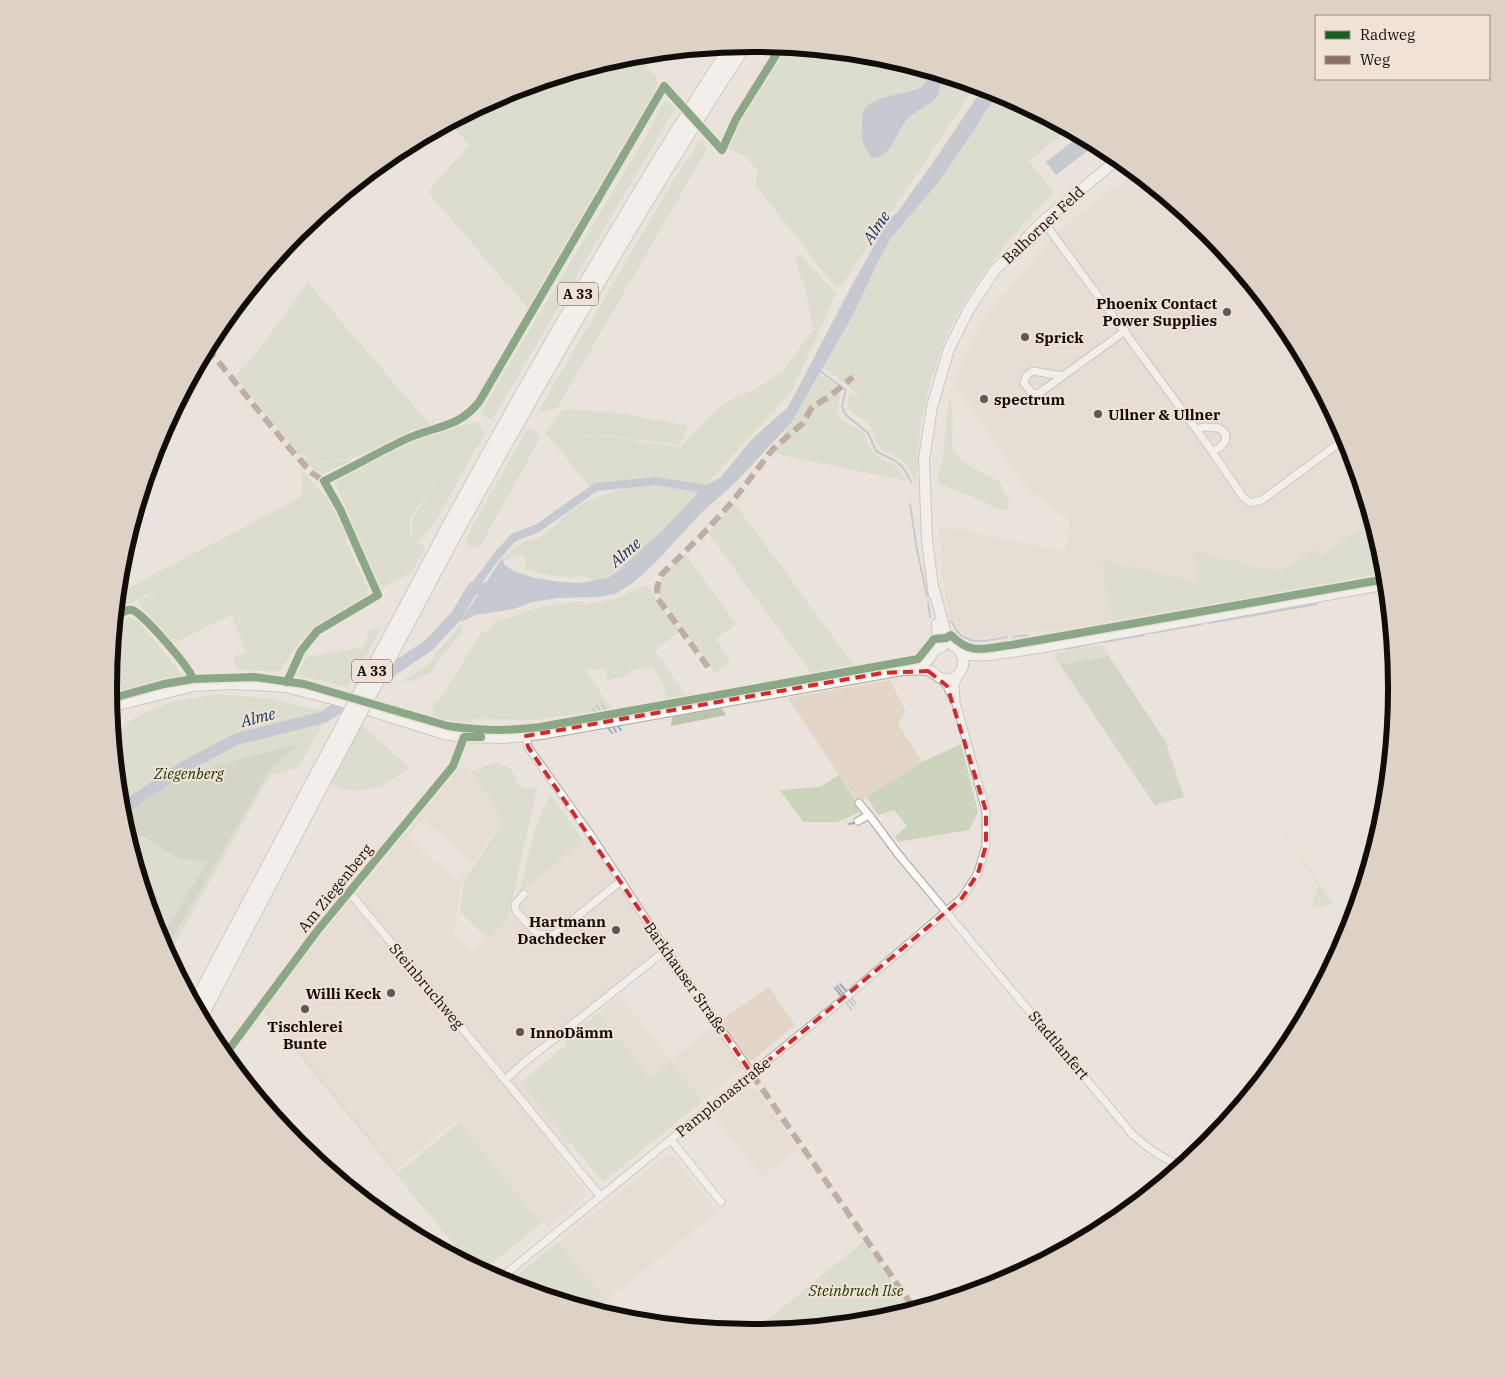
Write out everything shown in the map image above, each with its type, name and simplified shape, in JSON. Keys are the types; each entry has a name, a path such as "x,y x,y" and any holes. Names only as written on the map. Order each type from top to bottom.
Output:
{"highway":[{"name":"A 33","path":"197,998 302,812 449,536 497,437 572,304 680,123 725,53"},
{"name":"A 33","path":"449,536 513,431 641,211 741,53"},
{"name":"A 33","path":"204,1010 302,812"}],"street":[{"name":"Balhorner Feld","path":"935,652 939,639 927,540 924,460 932,407 949,349 968,311 994,270 1043,221 1112,164"},
{"path":"1043,221 1125,331 1243,497 1251,503 1262,500 1339,443"},
{"path":"1062,376 1033,371 1026,376 1024,383 1032,393 1038,394 1125,331"},
{"path":"1196,429 1209,426 1220,428 1224,431 1226,437 1224,444 1218,449 1211,450"},
{"path":"117,705 194,686 232,684 286,687 337,700 444,734 464,737 504,738 526,736 902,670 928,660 935,652 947,646 972,655 996,654 1098,638 1380,585"},
{"name":"Balhorner Feld","path":"934,589 938,597 946,638 958,650"},
{"path":"957,706 955,684 962,670 958,650"},
{"path":"935,652 930,666 947,686 957,706"},
{"path":"902,670 928,671 937,676 953,679 973,661 996,654"},
{"name":"Pamplonastraße","path":"505,1274 752,1074 962,898 978,873 986,845 986,811 957,706"},
{"name":"Barkhauser Straße","path":"526,736 528,747 592,837 666,950 752,1074"},
{"name":"Am Ziegenberg","path":"229,1049 307,944 452,766 464,737"},
{"path":"860,803 898,854 946,912"},
{"path":"858,822 868,815"},
{"path":"524,894 515,904 516,911 537,934 554,935 621,881"},
{"name":"Steinbruchweg","path":"349,892 601,1197"},
{"name":"Stadtlanfert","path":"946,912 1132,1134 1155,1154 1175,1164"},
{"path":"505,1080 666,950"},
{"path":"671,1140 721,1202"}],"highlighted area":[{"path":"928,671 947,686 986,811 986,845 978,873 962,898 752,1074 528,747 526,736 882,673"}],"shaded area":[{"path":"1129,176 1172,210 1202,239 1231,269 1257,301 1303,370 1323,407 1355,484 1367,524 1378,574 1201,609 1111,623 976,639 967,637 959,629 955,620 950,621 943,581 939,526 1066,552 1069,521 1024,484 955,385 966,353 985,316 1065,225","holes":["1102,561 1197,582 1200,608 1112,622"]},
{"path":"890,680 906,712 898,724 922,762 858,803 788,698"},
{"path":"463,763 490,793 502,819 463,875 453,935 471,951 511,914 514,897 588,833 666,946 515,1072 572,1141 556,1155 584,1188 584,1197 548,1228 456,1120 397,1169 265,1008 349,900 362,887","holes":["423,819 472,862 456,880 408,837"]},
{"path":"769,987 795,1025 702,1102 671,1061 650,1078 598,1013 619,995 671,1060 724,1018"},
{"path":"747,1088 757,1090 799,1149 762,1177 714,1116"},
{"path":"665,1156 674,1156 717,1212 606,1301 558,1242"}],"green space":[{"path":"781,53 836,58 877,65 929,78 923,86 896,96 879,99 905,121 928,103 931,78 972,92 845,280 837,289 756,186 758,171 745,156 729,149 739,123"},
{"path":"644,62 656,77 659,88 530,311 428,192 469,145 454,127 509,101 548,86 588,74"},
{"path":"665,100 675,108 492,420 480,413 647,135"},
{"path":"994,100 1034,118 1063,134 1029,161 1053,192 992,262 961,308 949,331 935,367 925,404 920,433 916,483 910,471 899,458 879,446 869,424 849,410 848,401 850,393 858,397 859,394 823,368 852,317 891,238 937,184 980,123"},
{"path":"700,141 704,143 707,149 557,408 537,414 678,173"},
{"path":"794,256 802,256 836,294 793,388 785,399 705,485 651,478 589,486 546,433 562,409 620,413 688,426 679,445 603,435 556,434 603,436 680,447 718,408 736,397 755,390 783,371 813,330 807,295"},
{"path":"308,282 431,426 347,460 321,462 298,453 235,376 252,359"},
{"path":"820,374 832,382 841,392 837,409 841,419 860,429 873,454 897,467 906,481 772,453"},
{"path":"950,393 953,422 952,448 960,460 1000,482 1009,501 1007,512 938,483"},
{"path":"478,422 485,433 435,522 418,541 412,535 412,520 439,474 410,519 410,535 425,548 411,573 383,587 377,583 335,482 341,477 408,444 442,431"},
{"path":"527,429 535,430 540,438 481,545 470,549 466,538"},
{"path":"299,454 321,463 354,460 322,474 310,466"},
{"path":"302,474 305,474 327,498 350,538 345,540 368,589 366,596 313,628 296,646 280,671 237,670 233,656 246,653 232,615 173,643 137,602 180,580 122,607 125,587 130,587 299,498 303,489"},
{"path":"655,484 698,492 650,543 609,576 596,581 585,577 560,577 540,573 525,569 526,560 523,555 503,562 502,558 524,541 539,538 582,504 599,496 632,486"},
{"path":"735,504 854,665 812,674 708,533"},
{"path":"1362,527 1370,537 1378,574 1201,608 1194,551 1280,572 1315,549 1321,557"},
{"path":"685,554 736,624 716,639 731,661 715,673 660,597 663,577"},
{"path":"1102,560 1198,582 1200,608 1112,622"},
{"path":"646,585 680,631 655,650 688,699 668,702 663,684 652,666 628,671 629,675 607,680 605,669 585,669 612,710 533,720 473,719 469,725 431,720 434,703 442,697 482,631 485,634 493,623 542,606 583,601 584,604 615,599"},
{"path":"129,617 138,621 182,675 117,693 120,627"},
{"path":"463,623 461,634 440,658 432,672 413,681 401,681 427,666"},
{"path":"381,628 348,687 297,675 306,657 363,647 369,630"},
{"path":"1103,644 1109,656 1060,665 1053,654"},
{"path":"1109,656 1166,742 1184,797 1155,805 1060,665"},
{"name":"Ziegenberg","path":"218,694 271,699 329,712 299,767 273,775 266,782 172,948 150,893 138,853 122,772 118,730 140,714 175,701"},
{"path":"721,708 726,715 671,726 672,717"},
{"path":"360,724 410,768 381,787 350,791 339,787 313,771"},
{"name":"Ziegenberg","path":"297,744 268,773 170,942 165,932 207,862 179,858 155,845 147,838 134,833 129,812 187,774"},
{"path":"961,744 978,812 969,830 898,842 895,837 907,826 894,810 878,815 867,797 922,762"},
{"path":"498,761 502,767 507,765 516,777 514,779 519,786 528,790 530,786 537,788 508,918 487,938 460,912 464,880 501,823 490,797 470,772"},
{"path":"839,775 857,803 855,805 860,812 837,822 803,822 780,790 820,787"},
{"path":"550,793 582,840 519,894 534,832"},
{"path":"1273,815 1333,904 1311,908 1319,886"},
{"path":"266,1009 399,1172 459,1123 542,1223 487,1266 461,1253 264,1012"},
{"path":"598,1013 650,1078 671,1061 702,1102 603,1182 521,1082 567,1044 565,1040"},
{"name":"Steinbruch Ilse","path":"864,1241 908,1305 836,1319 763,1324"},
{"path":"558,1242 606,1301 600,1306 588,1303 514,1278"}],"water":[{"path":"929,78 940,81 938,95 908,118 884,154 872,158 862,139 864,110 873,102 921,87"},
{"path":"979,94 994,100 937,184 891,238 852,317 791,423 735,483 703,511 655,563 633,583 615,594 532,602 514,609 476,615 460,622 502,558 505,565 514,571 535,578 579,583 607,578 618,571 663,530 705,485 720,478 752,439 788,407 888,221 899,210"},
{"path":"1074,140 1089,150 1056,175 1046,162"}],"waterway":[{"path":"820,371 846,390 842,406 845,414 868,433 876,451 897,462 904,469 911,482"},
{"path":"473,588 513,538 538,528 596,487 655,481 711,490"},
{"path":"910,504 927,596"},
{"name":"Alme","path":"376,681 429,645 457,615 473,588 499,590"},
{"path":"928,602 930,617"},
{"path":"1209,623 1317,604"},
{"path":"951,621 962,636 974,641 987,641 1007,637"},
{"path":"1152,633 1202,624"},
{"path":"1013,637 1026,635 1030,639"},
{"path":"1103,642 1144,635"},
{"path":"1066,649 1096,643"},
{"name":"Alme","path":"128,805 189,764 237,739 324,717 353,697"},
{"path":"601,703 612,718"},
{"path":"597,706 606,718"},
{"path":"593,709 601,720"},
{"path":"616,724 621,730"},
{"path":"606,725 612,733"},
{"path":"612,725 616,732"},
{"path":"849,824 854,823"},
{"path":"840,984 847,992"},
{"path":"837,986 844,995"},
{"path":"835,988 842,997"},
{"path":"850,996 856,1004"},
{"path":"847,998 854,1006"},
{"path":"845,1001 851,1009"}],"marked path":[{"path":"212,354 291,450 326,485"},
{"path":"708,667 658,599 657,588 661,575 732,502 773,449 803,423 812,407 830,396 853,377"},
{"path":"752,1074 911,1304"}],"cycle path":[{"path":"287,682 301,651 317,631 378,595 340,509 324,481 414,435 453,422 471,411 479,402 664,86 722,150 736,119 777,53"},
{"path":"117,697 164,684 193,679 254,677 304,684 448,726 483,730 540,727 918,659 934,639 946,638 951,635 965,646 986,649 1379,580"},
{"path":"121,613 132,610 145,620 184,664 193,679"},
{"path":"229,1049 317,931 453,766 464,737 481,737"}],"place":[{"name":"Phoenix Contact Power Supplies","path":"1227,312"},
{"name":"Sprick","path":"1025,337"},
{"name":"spectrum","path":"984,399"},
{"name":"Ullner & Ullner","path":"1098,414"},
{"name":"Hartmann Dachdecker","path":"616,930"},
{"name":"Willi Keck","path":"391,993"},
{"name":"Tischlerei Bunte","path":"305,1009"},
{"name":"InnoDämm","path":"520,1032"}]}
